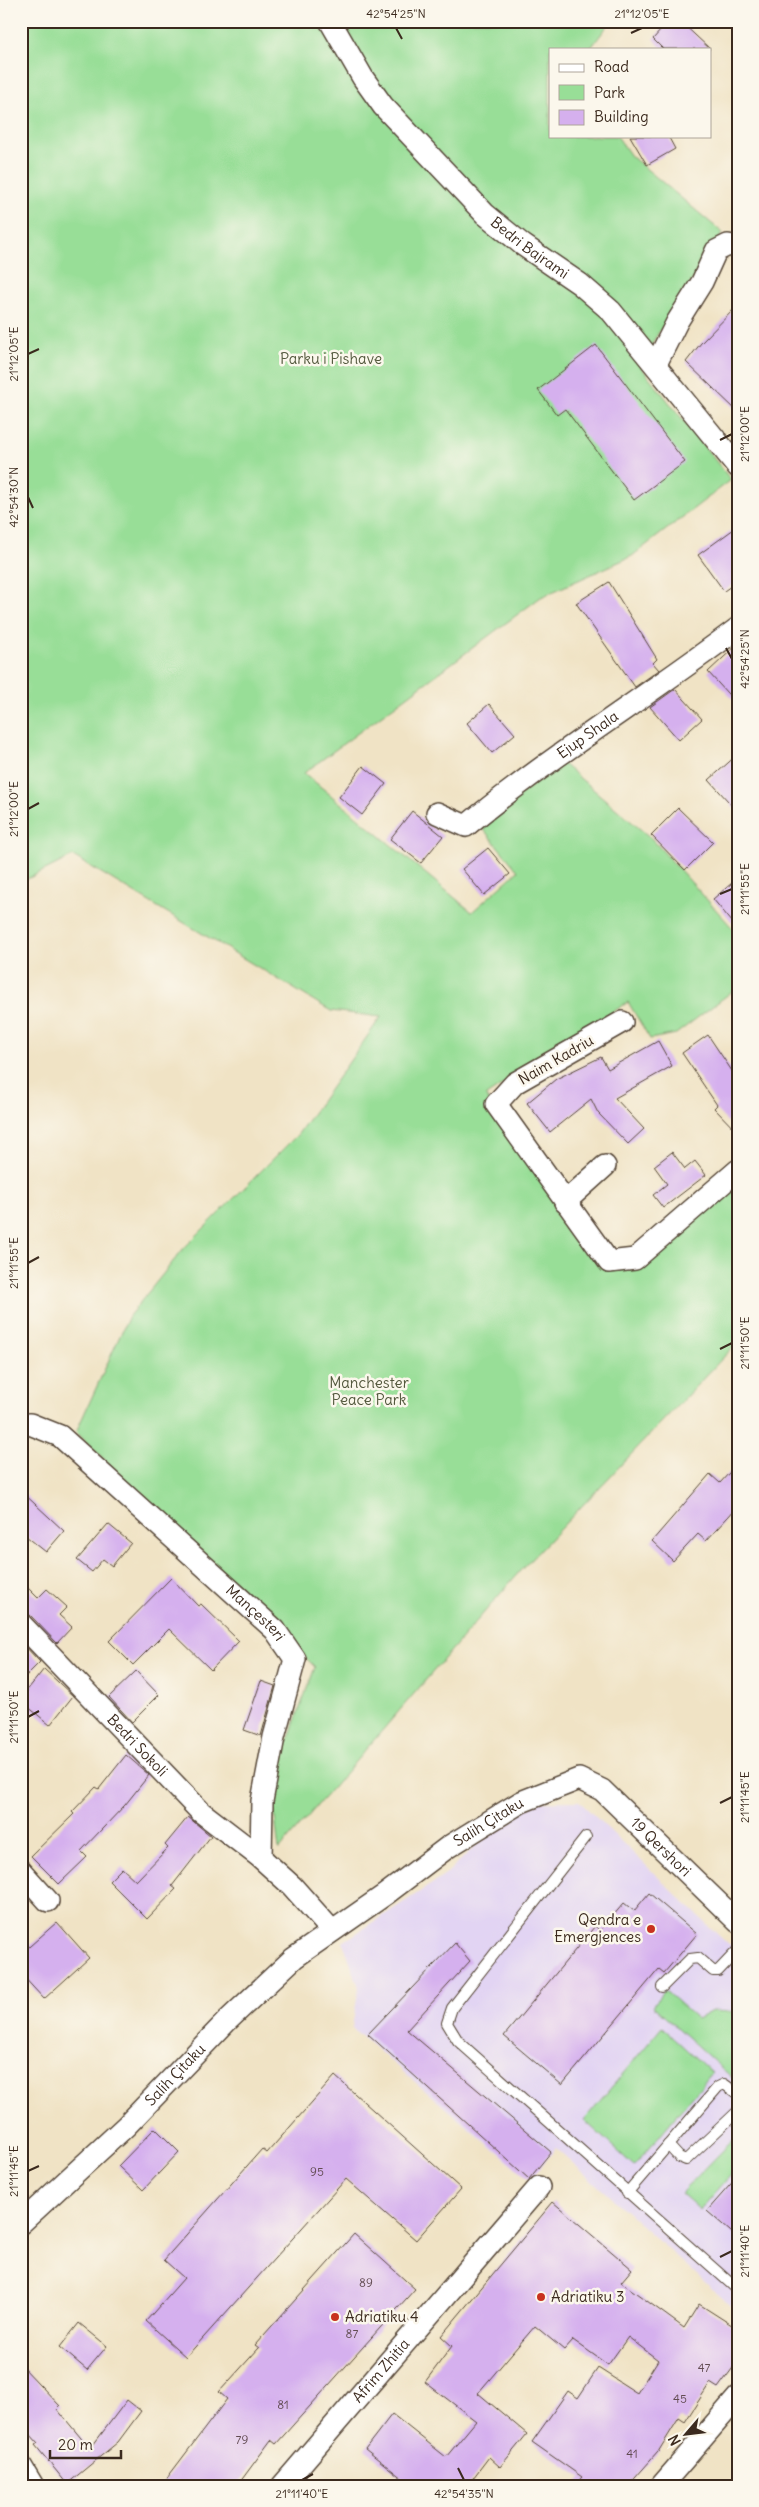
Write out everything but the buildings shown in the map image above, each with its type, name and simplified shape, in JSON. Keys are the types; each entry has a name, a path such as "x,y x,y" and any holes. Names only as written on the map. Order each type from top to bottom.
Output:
{"street":[{"name":"Bedri Bajrami","path":"330,21 363,78 383,106 457,186 508,232 580,284 611,311 738,467"},
{"path":"656,364 677,322 702,282 716,251 728,245 738,247"},
{"name":"Ejup Shala","path":"437,813 466,826 546,765 674,676 738,628"},
{"name":"Naim Kadriu","path":"622,1022 514,1083 496,1104 609,1262 635,1259 738,1170"},
{"path":"565,1202 604,1166"},
{"name":"Mançesteri","path":"21,1425 30,1424 60,1436 275,1630 295,1659 274,1736 262,1801 261,1858"},
{"name":"Bedri Sokoli","path":"21,1624 201,1812 261,1858"},
{"name":"19 Qershori","path":"579,1778 602,1790 738,1922"},
{"name":"Salih Çitaku","path":"21,2223 126,2126 227,2021 294,1958 386,1894 448,1847 521,1802 579,1778"},
{"path":"261,1858 292,1886 332,1931"},
{"path":"21,1871 48,1901"},
{"name":"Afrim Zhitia","path":"282,2486 539,2187"},
{"path":"661,2486 738,2397"},
{"path":"21,2466 33,2486"}],"lane":[{"path":"586,1837 452,2008 447,2023 458,2041 627,2194 736,2286"},
{"path":"662,1987 690,1959 698,1958 713,1971 718,1971 738,1950"},
{"path":"627,2194 718,2087 724,2084 738,2094"},
{"path":"668,2145 679,2157 686,2160 738,2111"}],"shaded area":[{"path":"579,1801 738,1954 738,2312 556,2148 530,2180 352,2028 359,1987 343,1942 444,1876 521,1802"}],"green space":[{"name":"Parku i Pishave","path":"21,21 611,21 591,48 549,48 549,138 618,138 631,156 723,233 654,340 641,367 731,480 632,556 541,597 304,773 472,912 518,871 480,825 562,763 652,839 738,934 738,987 676,1034 650,1039 628,1002 486,1096 606,1267 638,1269 738,1181 738,1342 520,1571 279,1850 271,1786 315,1667 76,1432 129,1316 184,1248 298,1134 381,1017 331,1011 73,856 21,882"},
{"path":"664,1990 697,2019 712,2011 733,2012 738,2007 738,2083 653,2006"},
{"path":"662,2027 712,2073 634,2166 584,2120"},
{"path":"738,2135 738,2167 700,2210 681,2193"}],"place":[{"name":"Qendra e Emergjences","path":"651,1929"},
{"name":"Adriatiku 3","path":"541,2297"},
{"name":"Adriatiku 4","path":"335,2317"}],"park label":[{"name":"Manchester Peace Park","path":"369,1392"}]}
